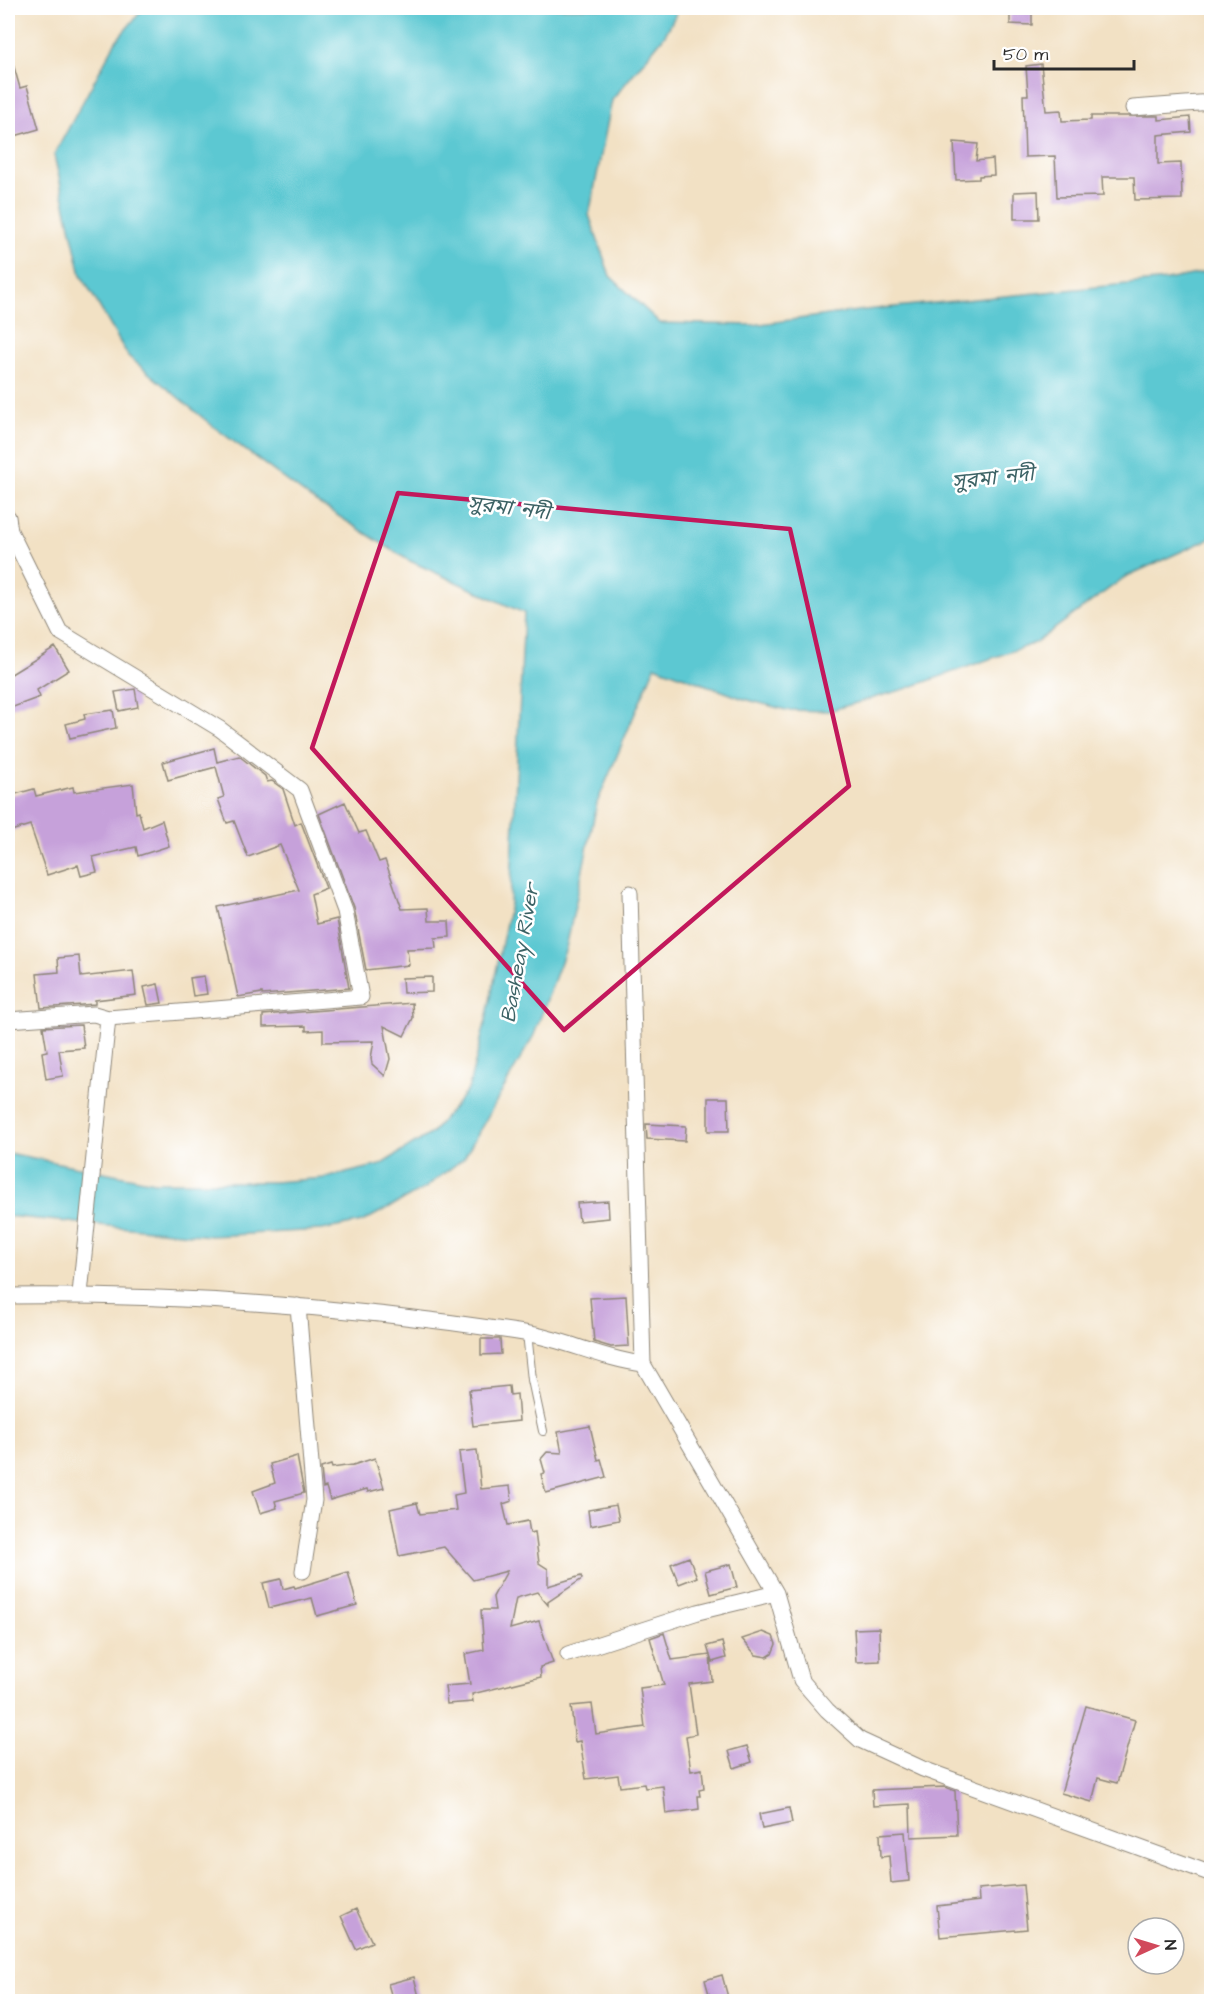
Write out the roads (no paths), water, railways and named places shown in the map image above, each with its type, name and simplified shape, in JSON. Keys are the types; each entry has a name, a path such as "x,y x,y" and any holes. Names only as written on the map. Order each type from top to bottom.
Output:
{"street":[{"path":"1133,108 1212,102"},
{"path":"8,517 10,531 60,632 220,729 300,790 345,911 361,997 108,1018 94,1014 8,1020"},
{"path":"630,893 643,1364 776,1593 801,1680 827,1710 860,1740 923,1769 1212,1874"},
{"path":"80,1294 108,1018"},
{"path":"8,1296 80,1294 298,1306 527,1333 618,1361 643,1364"},
{"path":"298,1306 314,1500 303,1571"},
{"path":"568,1654 698,1612 776,1593"}],"lane":[{"path":"527,1333 532,1380 543,1431"}],"water":[{"path":"144,8 679,8 665,35 612,100 589,215 610,276 660,323 753,325 865,310 1167,280 1211,271 1211,538 1125,577 1035,643 905,689 828,711 786,710 741,698 655,666 597,803 566,948 534,1035 464,1158 425,1188 362,1222 322,1230 211,1236 8,1216 8,1153 154,1182 274,1182 325,1178 380,1165 432,1133 468,1090 486,1020 510,904 524,613 408,560 313,500 214,427 128,356 81,275 54,155 116,41"}],"water label":[{"name":"সুরমা নদী","path":"993,478"},
{"name":"সুরমা নদী","path":"509,508"},
{"name":"Basheay River","path":"520,953"}]}
